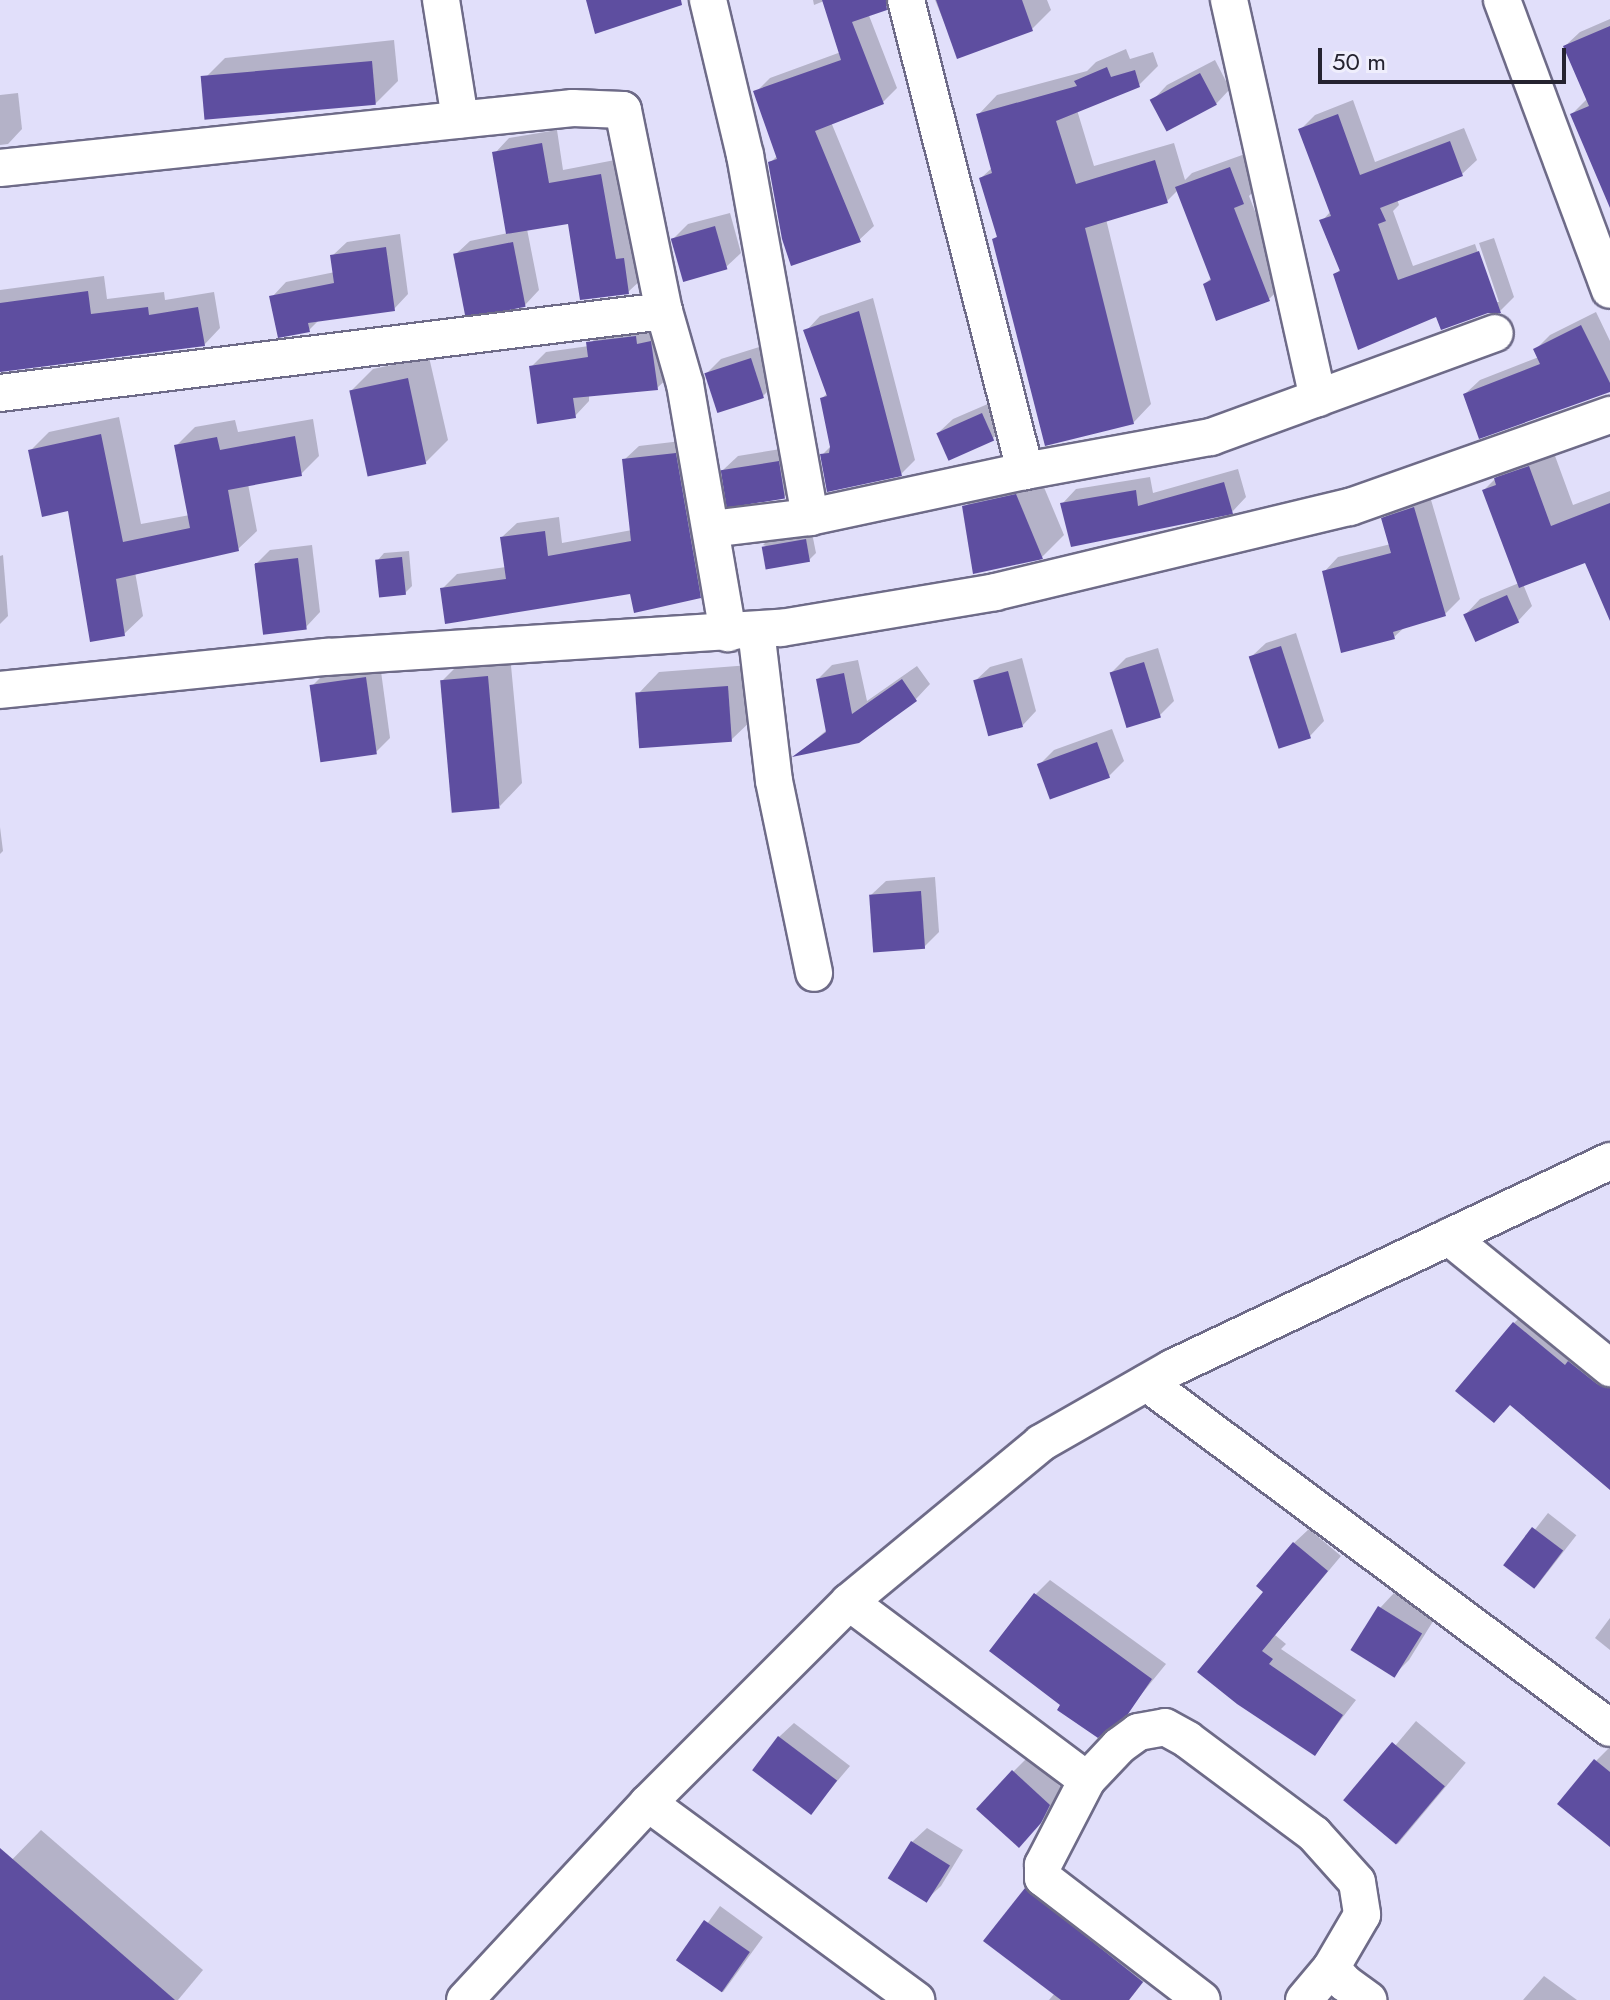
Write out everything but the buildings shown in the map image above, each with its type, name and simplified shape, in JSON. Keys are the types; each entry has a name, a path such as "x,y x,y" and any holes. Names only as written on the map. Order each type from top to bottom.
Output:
{"street":[{"path":"441,0 460,119"},
{"path":"708,0 745,155 810,517"},
{"path":"906,0 1025,471"},
{"path":"1229,0 1318,398"},
{"path":"1502,0 1610,290"},
{"path":"0,168 573,108 623,110 664,311 685,384 711,529 742,632 814,973"},
{"path":"0,393 664,311"},
{"path":"711,529 810,517 1025,471 1211,437 1495,333"},
{"path":"0,690 327,657 742,632 995,592 1350,507 1610,415"},
{"path":"465,2000 648,1803 849,1602 1041,1443 1147,1383 1610,1161"},
{"path":"1449,1237 1610,1368"},
{"path":"1147,1383 1610,1728"},
{"path":"849,1602 1087,1780"},
{"path":"1202,2000 1043,1878 1043,1865 1087,1780 1119,1746 1138,1732 1165,1727 1188,1740 1314,1834 1357,1882 1362,1915 1331,1968 1304,2000"},
{"path":"648,1803 916,2000"},
{"path":"1331,1968 1368,2000"}]}
